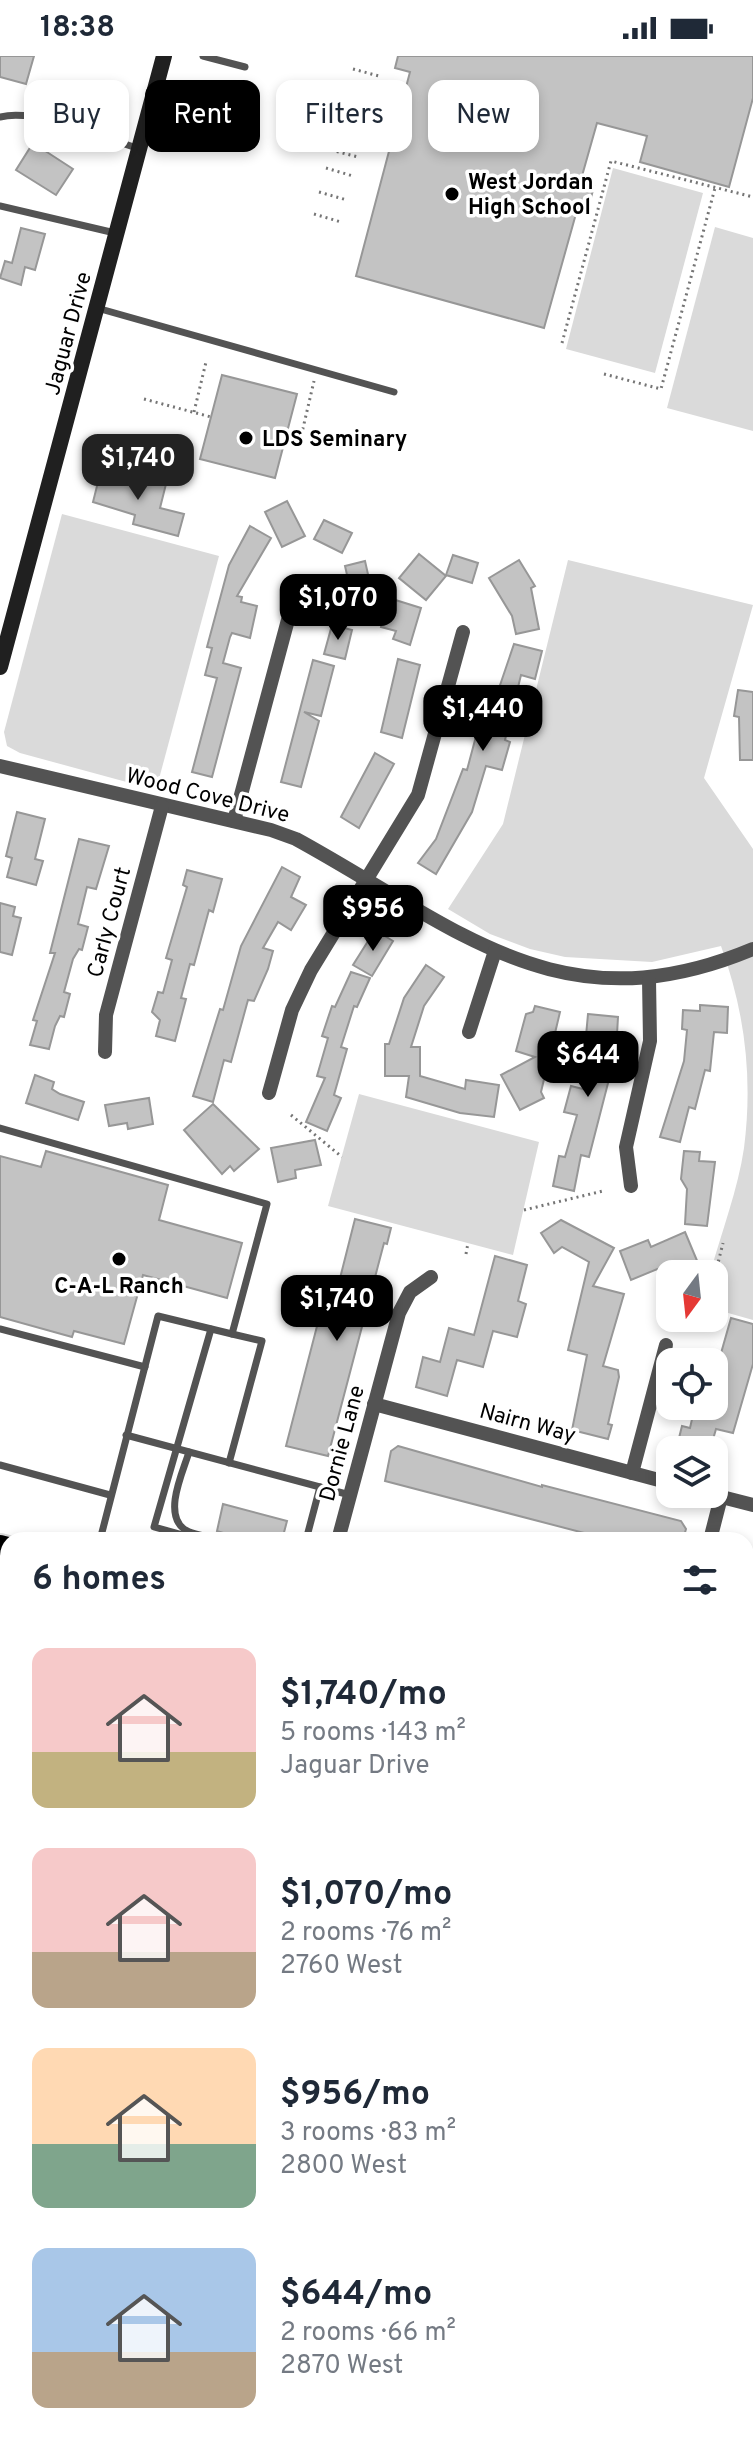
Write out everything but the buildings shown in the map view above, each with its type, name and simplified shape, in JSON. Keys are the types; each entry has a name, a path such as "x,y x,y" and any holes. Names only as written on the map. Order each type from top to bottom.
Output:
{"main road":[{"name":"Jaguar Drive","path":"0,667 164,56"}],"street":[{"path":"234,821 296,590"},
{"path":"269,1093 292,1010 418,795 463,632"},
{"name":"Wood Cove Drive","path":"0,766 234,821 296,839 471,941 553,972 649,979 710,965 753,949"},
{"name":"Carly Court","path":"105,1052 106,1015 162,806"},
{"path":"469,1032 495,951"},
{"path":"631,1186 626,1147 650,1041 649,979"},
{"name":"Dornie Lane","path":"340,1532 399,1313 410,1292 431,1277"},
{"path":"632,1473 666,1345"},
{"name":"Nairn Way","path":"374,1404 656,1479"},
{"path":"728,1498 753,1505"},
{"path":"711,1532 714,1508"}],"lane":[{"path":"203,56 245,67"},
{"path":"0,117 13,114 43,119 139,149"},
{"path":"0,206 117,233"},
{"path":"97,308 394,392"},
{"path":"0,1128 267,1204 232,1334"},
{"path":"102,1532 158,1316 262,1341 229,1463"},
{"path":"0,1329 145,1367"},
{"path":"172,1532 154,1527 211,1329"},
{"path":"126,1435 350,1495"},
{"path":"189,1452 175,1504 176,1519 186,1530 194,1532"},
{"path":"0,1465 110,1495"},
{"path":"308,1532 320,1487"}],"path":[{"path":"353,69 379,76"},
{"path":"339,152 358,157"},
{"path":"562,343 611,161 753,197"},
{"path":"326,168 353,176"},
{"path":"604,374 661,389 715,188"},
{"path":"319,192 347,200"},
{"path":"314,214 341,222"},
{"path":"194,412 206,362"},
{"path":"300,441 317,370"},
{"path":"144,399 211,417"},
{"path":"291,1115 342,1157"},
{"path":"524,1210 603,1191"},
{"path":"466,1254 468,1243"},
{"path":"719,1260 723,1243"}],"shaded area":[{"path":"613,168 703,193 655,373 566,349"},
{"path":"715,227 753,238 753,431 667,408"},
{"path":"62,514 219,556 156,790 20,753 7,746 4,732"},
{"path":"568,560 753,605 704,778 753,849 753,1320 728,1313 728,1260 714,1260 741,1164 748,1096 741,1020 721,946 652,962 565,957 530,949 490,934 448,909 503,824"},
{"path":"359,1094 539,1142 513,1255 328,1206"}],"place":[{"name":"West Jordan High School","path":"452,194"},
{"name":"LDS Seminary","path":"246,438"},
{"name":"C-A-L Ranch","path":"119,1259"}]}
